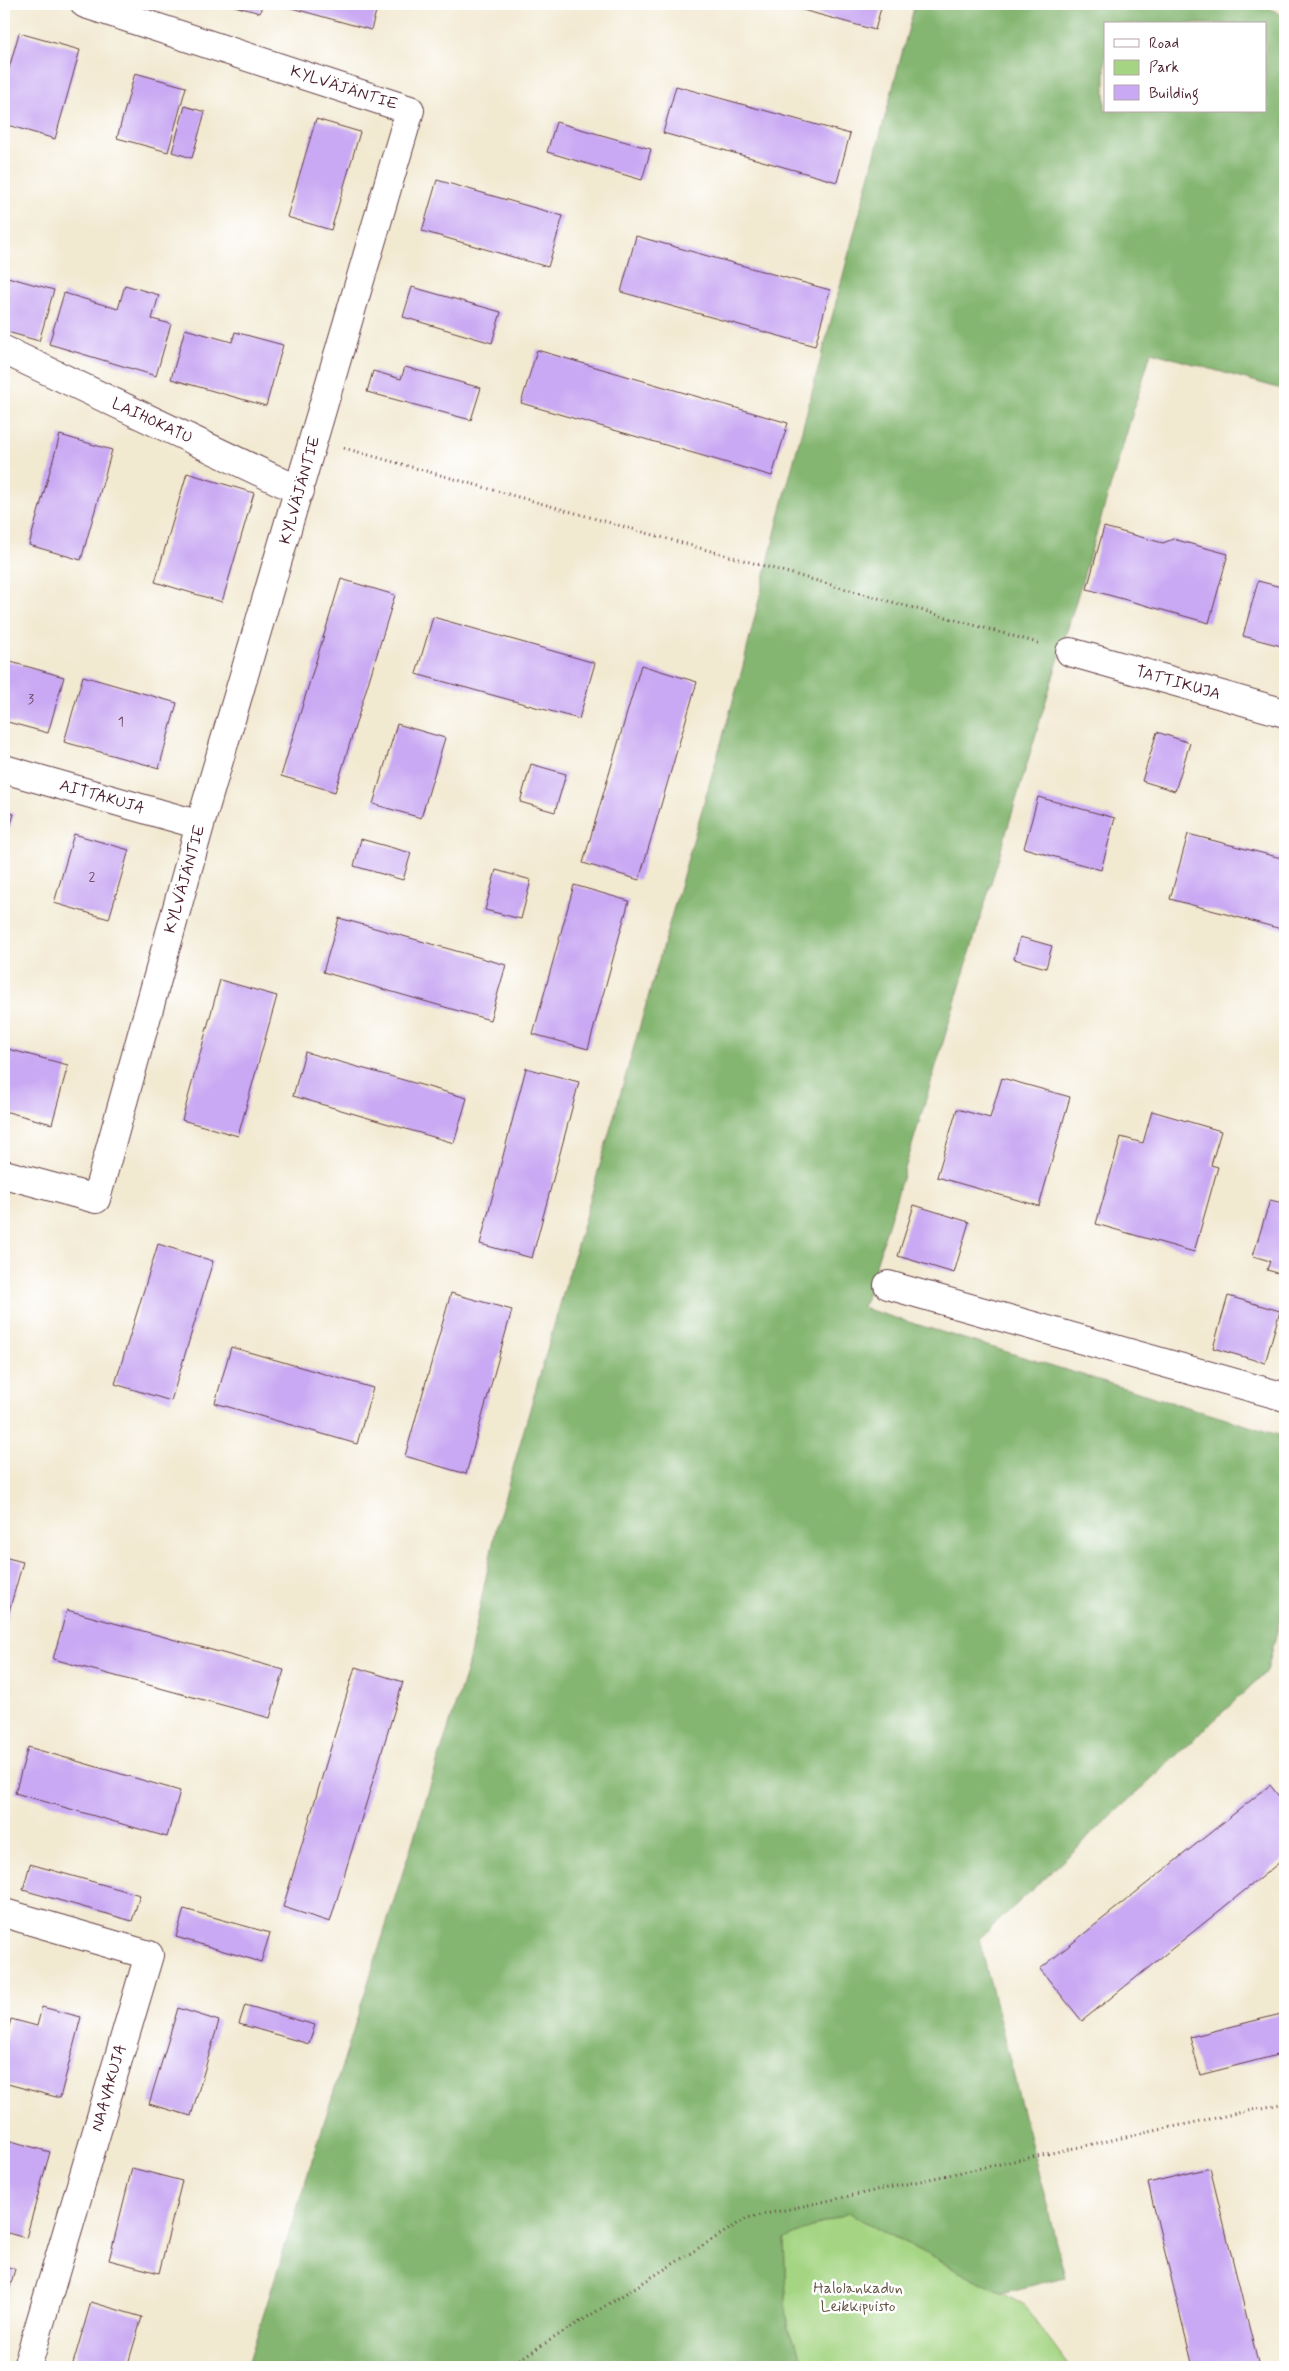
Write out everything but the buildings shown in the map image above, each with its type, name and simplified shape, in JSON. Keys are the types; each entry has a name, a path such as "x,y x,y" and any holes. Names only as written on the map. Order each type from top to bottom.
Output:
{"street":[{"name":"KYLVÄJÄNTIE","path":"4,1174 96,1199 200,825 300,491 410,110 85,4"},
{"name":"LAIHOKATU","path":"4,350 300,491"},
{"name":"TATTIKUJA","path":"1070,652 1285,713"},
{"name":"AITTAKUJA","path":"4,768 200,825"},
{"path":"888,1285 1285,1397"},
{"name":"NAAVAKUJA","path":"4,1913 149,1954 27,2367"}],"path":[{"path":"314,439 1070,652"},
{"path":"507,2367 747,2218 1285,2103"}],"green space":[{"path":"915,4 1263,4 1285,17 1285,390 1151,352 863,1308 1285,1437 1285,1600 1267,1671 979,1939 1065,2277 1002,2293 848,2213 784,2239 787,2326 807,2367 247,2367 467,1669 497,1524 742,670 780,513"},
{"name":"Halolankadun Leikkipuisto","path":"848,2213 1023,2304 1070,2367 807,2367 787,2326 784,2238"}]}
